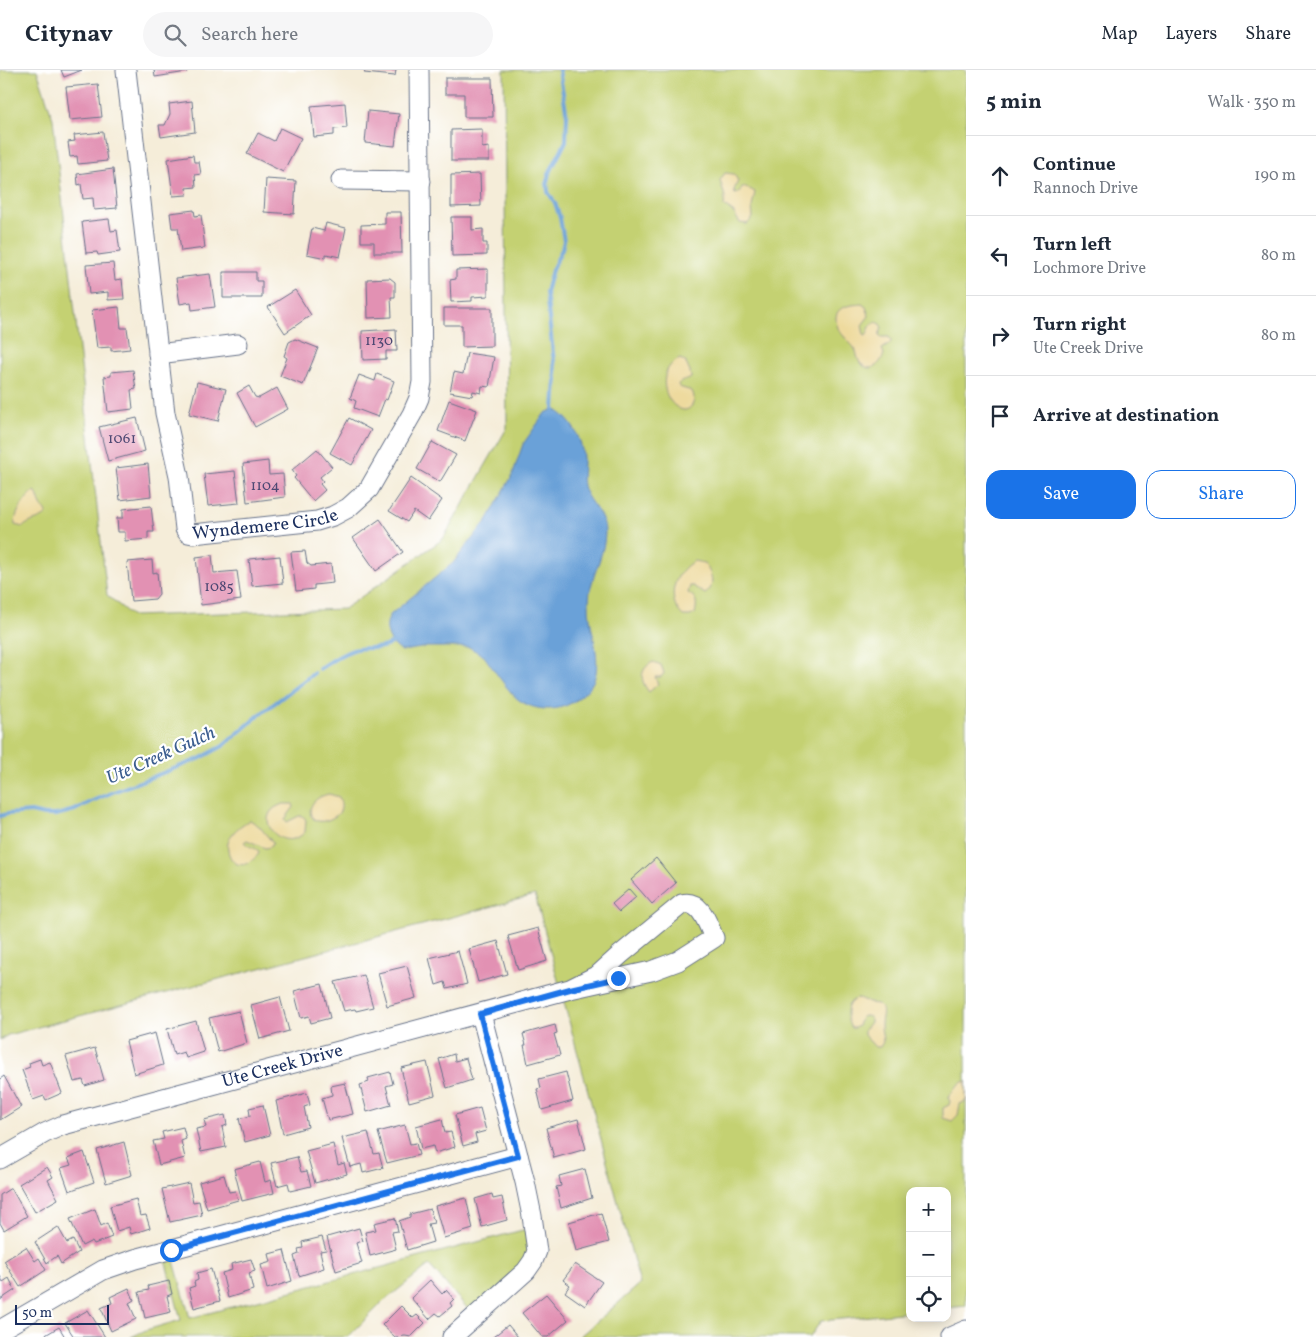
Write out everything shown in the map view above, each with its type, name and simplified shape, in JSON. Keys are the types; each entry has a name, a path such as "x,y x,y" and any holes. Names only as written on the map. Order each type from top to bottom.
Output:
{"street":[{"name":"Wyndemere Circle","path":"126,70 165,413 179,476 184,523 188,533 193,534 317,521 333,516 348,508 369,489 412,414 421,390 420,70"},
{"path":"341,180 421,181"},
{"path":"158,354 238,344"},
{"name":"Ute Creek Drive","path":"0,1159 40,1135 64,1125 570,989 651,971 678,961 714,938 702,913 694,904 682,904 598,975 570,989"},
{"path":"452,1337 526,1271 536,1255 537,1247 518,1156 480,1014"},
{"path":"0,1330 103,1270 135,1259 518,1156"},
{"path":"950,1337 966,1330"}],"green space":[{"path":"0,70 37,70 53,119 107,595 132,616 344,609 443,539 507,428 504,70 966,70 966,1306 951,1308 951,1187 906,1187 906,1312 821,1321 810,1337 579,1337 640,1284 535,895 8,1035 0,1040"},
{"path":"534,1227 537,1247 475,1317 429,1265 384,1301 348,1337 131,1337 146,1330 181,1320 163,1252 171,1250 190,1318"}],"sand":[{"path":"725,173 734,174 738,181 734,190 735,194 739,193 742,187 755,192 752,207 753,218 747,224 740,223 733,212 724,206 725,197 720,180"},
{"path":"862,304 866,307 869,316 862,325 864,335 866,336 871,325 877,322 882,328 879,335 881,337 889,337 891,341 890,344 882,349 884,354 881,361 876,366 870,368 860,363 855,349 840,331 836,321 836,316 841,308"},
{"path":"680,359 685,361 691,378 678,384 679,387 692,391 694,395 693,403 686,410 678,408 672,403 665,390 664,383 668,369"},
{"path":"35,491 47,514 23,527 15,525 16,516 21,506"},
{"path":"694,561 704,563 711,575 712,583 709,591 705,594 690,586 688,593 694,597 696,602 695,614 683,616 674,602 674,586 681,572"},
{"path":"653,662 661,665 664,673 661,677 655,677 658,684 649,692 642,676 645,668"},
{"path":"329,794 339,797 340,811 334,817 325,821 318,821 310,814 313,802"},
{"path":"284,804 293,804 294,807 285,819 287,822 299,816 303,816 306,820 305,832 296,838 287,839 278,836 272,831 268,823 269,816 274,809"},
{"path":"250,820 259,826 273,843 270,847 265,848 247,840 244,842 259,851 258,855 252,860 241,865 231,859 228,843 234,832"},
{"path":"859,998 869,1003 878,1004 882,1009 883,1042 880,1047 875,1047 864,1035 864,1030 870,1022 870,1017 861,1017 858,1026 855,1028 851,1028 849,1024 848,1006"},
{"path":"966,1081 966,1101 960,1104 958,1115 952,1121 943,1118 943,1108 949,1105 950,1101 948,1098 958,1085"}],"water":[{"path":"554,409 571,425 579,439 583,455 582,479 584,489 603,521 605,533 589,602 597,664 595,677 589,688 576,700 563,707 548,709 533,707 515,697 484,656 469,647 427,647 402,651 390,639 387,624 391,614 453,563 488,519 512,476 523,444 545,413"}],"building":[{"path":"61,70 82,70 64,77"},
{"path":"154,70 187,70 187,72 155,77"},
{"path":"365,70 396,70 395,76 364,73"},
{"path":"445,78 492,78 493,117 464,117 464,94 445,94"},
{"path":"98,84 102,117 70,120 66,87"},
{"path":"192,101 195,132 161,137 159,125 165,125 170,114 169,104"},
{"path":"345,103 347,128 334,129 334,135 314,137 311,106"},
{"path":"368,111 399,114 395,146 365,143"},
{"path":"280,128 301,138 283,172 247,154 258,133 274,141"},
{"path":"482,129 482,148 489,147 489,161 451,161 451,130"},
{"path":"103,132 107,161 78,164 77,156 70,157 68,142 75,141 74,135"},
{"path":"193,155 194,162 199,162 201,174 195,175 196,187 186,188 187,195 173,196 168,159"},
{"path":"113,169 117,208 94,210 93,198 83,199 81,184 78,185 77,174"},
{"path":"480,174 481,206 451,207 451,175"},
{"path":"266,179 296,181 294,214 264,212"},
{"path":"194,210 195,216 201,215 205,248 181,251 178,228 172,228 170,213"},
{"path":"385,212 401,212 402,253 374,253 374,242 361,242 361,225 385,224"},
{"path":"451,217 472,217 472,230 483,229 483,243 487,243 487,255 452,256"},
{"path":"109,219 111,231 117,230 120,252 98,255 97,252 86,253 82,222"},
{"path":"326,223 346,228 340,257 326,254 326,258 307,254 312,228 324,231"},
{"path":"113,263 115,280 122,279 124,299 108,300 108,292 89,294 86,265"},
{"path":"488,269 488,296 472,297 472,301 451,302 450,280 456,279 456,270"},
{"path":"223,272 256,272 256,281 262,281 262,298 223,298"},
{"path":"210,274 215,307 192,310 191,302 180,304 176,278"},
{"path":"390,278 395,282 395,297 391,297 392,317 368,318 367,279"},
{"path":"295,290 311,315 285,333 268,307"},
{"path":"119,307 121,328 127,328 130,349 111,351 111,347 97,348 92,310"},
{"path":"444,308 492,308 492,346 462,347 462,325 444,325"},
{"path":"396,329 397,351 386,351 386,359 363,360 362,331"},
{"path":"295,339 318,348 303,385 280,376 287,358 284,356 289,342"},
{"path":"467,353 494,357 489,387 482,386 481,393 473,391 472,396 450,392 454,372 463,374"},
{"path":"133,370 136,389 131,390 133,409 108,412 104,377 111,376 111,372"},
{"path":"377,374 394,381 378,417 354,408 356,401 350,398 359,375 375,381"},
{"path":"197,382 226,389 218,421 189,414"},
{"path":"249,386 255,397 259,398 277,388 288,409 255,427 237,393"},
{"path":"449,400 477,410 465,441 438,431"},
{"path":"137,418 145,451 108,461 99,427"},
{"path":"349,418 371,430 352,465 330,453"},
{"path":"432,442 456,455 440,482 417,469"},
{"path":"317,449 332,467 320,477 323,481 320,484 325,490 313,501 294,478 296,476 292,470"},
{"path":"268,461 269,475 283,474 285,497 247,502 243,464"},
{"path":"148,464 151,496 120,500 116,468"},
{"path":"235,471 239,503 208,506 204,474"},
{"path":"411,478 442,500 428,521 414,511 407,522 389,511"},
{"path":"151,506 154,532 148,532 148,539 125,541 125,532 118,532 117,518 123,518 123,509"},
{"path":"380,519 403,552 376,571 353,538"},
{"path":"305,551 307,563 311,566 331,564 333,583 314,585 314,589 296,591 291,552"},
{"path":"212,555 214,573 237,571 241,600 201,605 196,557"},
{"path":"280,556 283,583 252,586 249,559"},
{"path":"152,560 153,573 157,572 159,594 155,599 131,601 127,562"},
{"path":"656,858 676,883 652,904 631,880"},
{"path":"629,889 636,897 619,912 612,904"},
{"path":"538,928 547,961 518,970 508,936"},
{"path":"498,941 507,974 478,982 469,949"},
{"path":"458,951 467,984 447,989 445,982 436,985 429,958"},
{"path":"407,966 416,998 387,1006 378,973"},
{"path":"364,975 373,1007 356,1011 355,1009 344,1011 335,982"},
{"path":"322,984 330,1018 311,1023 309,1016 301,1018 294,991"},
{"path":"280,997 289,1031 260,1039 251,1005"},
{"path":"239,1011 247,1043 218,1052 209,1018"},
{"path":"196,1021 204,1052 186,1058 184,1052 174,1055 167,1029"},
{"path":"555,1025 557,1033 554,1034 560,1055 528,1064 523,1034"},
{"path":"155,1033 163,1065 134,1074 126,1041"},
{"path":"95,1048 104,1080 85,1086 83,1080 74,1082 66,1056"},
{"path":"454,1054 455,1061 466,1058 472,1080 447,1088 439,1059"},
{"path":"40,1059 42,1065 50,1062 62,1093 46,1100 44,1096 33,1100 22,1070 30,1067 29,1063"},
{"path":"427,1062 435,1095 409,1102 401,1068"},
{"path":"390,1072 393,1084 386,1086 391,1105 367,1112 360,1085 369,1082 368,1078"},
{"path":"566,1072 573,1101 542,1110 537,1089 541,1088 539,1079"},
{"path":"4,1076 21,1107 0,1120 0,1079"},
{"path":"345,1083 353,1114 328,1120 322,1098 332,1095 331,1086"},
{"path":"307,1093 310,1105 304,1107 308,1127 283,1134 276,1101"},
{"path":"263,1105 270,1135 245,1142 239,1119 250,1116 249,1108"},
{"path":"480,1108 486,1131 475,1134 477,1142 463,1146 455,1115"},
{"path":"225,1115 227,1125 222,1127 226,1147 201,1152 196,1129 206,1127 204,1120"},
{"path":"442,1119 445,1133 451,1132 455,1147 435,1153 433,1146 421,1149 416,1126"},
{"path":"578,1119 586,1149 554,1158 546,1128"},
{"path":"405,1125 410,1144 416,1143 419,1155 387,1163 378,1132"},
{"path":"183,1127 186,1139 181,1141 185,1158 159,1165 153,1141 164,1139 162,1132"},
{"path":"368,1132 374,1154 379,1153 383,1168 363,1173 361,1164 350,1167 342,1138"},
{"path":"124,1142 132,1175 106,1183 97,1150"},
{"path":"333,1144 338,1165 344,1163 347,1174 315,1183 306,1151"},
{"path":"84,1152 94,1182 69,1191 61,1168 71,1165 68,1158"},
{"path":"297,1157 301,1172 307,1171 311,1186 290,1191 288,1183 277,1186 271,1163"},
{"path":"260,1162 265,1182 271,1180 274,1193 242,1201 234,1169"},
{"path":"47,1167 53,1177 48,1180 58,1199 35,1212 19,1184"},
{"path":"585,1169 592,1198 561,1208 556,1187 561,1186 559,1176"},
{"path":"224,1175 229,1192 235,1191 238,1200 207,1209 199,1182"},
{"path":"189,1183 193,1202 199,1201 202,1215 170,1222 162,1189"},
{"path":"11,1188 27,1216 4,1230 0,1223 0,1195"},
{"path":"492,1194 493,1199 502,1197 507,1220 482,1227 475,1199"},
{"path":"466,1198 473,1229 444,1238 435,1206"},
{"path":"136,1199 140,1216 146,1215 150,1228 131,1234 129,1227 117,1231 110,1206"},
{"path":"95,1209 101,1226 107,1223 112,1237 94,1244 92,1241 82,1246 70,1219"},
{"path":"430,1209 434,1223 428,1224 433,1242 407,1250 399,1221 410,1217 410,1214"},
{"path":"601,1213 609,1242 576,1251 569,1222"},
{"path":"395,1218 398,1231 392,1232 396,1249 370,1256 365,1232 376,1230 374,1223"},
{"path":"58,1227 67,1243 73,1240 79,1252 61,1264 57,1256 47,1263 35,1242"},
{"path":"359,1228 363,1241 356,1243 362,1263 336,1271 327,1237"},
{"path":"322,1237 326,1250 320,1251 324,1268 299,1276 294,1256 299,1254 298,1249 303,1248 302,1242"},
{"path":"26,1247 35,1261 39,1258 46,1270 20,1287 4,1261"},
{"path":"284,1250 292,1281 267,1289 261,1265 271,1262 269,1254"},
{"path":"251,1259 255,1271 249,1273 253,1290 228,1298 222,1273 232,1270 231,1264"},
{"path":"575,1264 602,1282 585,1306 565,1292 570,1285 563,1280"},
{"path":"211,1269 220,1301 194,1308 189,1288 195,1286 194,1282 198,1280 197,1273"},
{"path":"0,1276 3,1282 9,1278 15,1290 0,1300"},
{"path":"430,1280 442,1294 446,1290 454,1299 450,1303 452,1306 440,1316 436,1313 429,1319 411,1298"},
{"path":"169,1281 172,1294 167,1296 171,1312 145,1318 139,1292 149,1290 148,1286"},
{"path":"129,1288 134,1300 129,1303 136,1319 111,1331 101,1308 112,1303 110,1297"},
{"path":"546,1294 568,1320 548,1337 542,1337 522,1313"},
{"path":"401,1306 413,1318 417,1315 425,1323 411,1337 395,1337 382,1325"},
{"path":"88,1310 105,1337 74,1337 65,1323"},
{"path":"508,1325 518,1337 493,1337"},
{"path":"59,1327 65,1337 42,1337"}],"waterway":[{"path":"554,409 556,380 546,292 552,270 564,241 560,218 555,203 548,192 547,181 566,141 567,116 559,70"},
{"name":"Ute Creek Gulch","path":"319,669 353,650 378,648 392,643"},
{"name":"Ute Creek Gulch","path":"0,816 31,812 56,815 75,810 113,792 199,759 223,746 258,716 314,673"}],"route":[{"path":"171,1250 518,1156 480,1014 618,978"}]}
